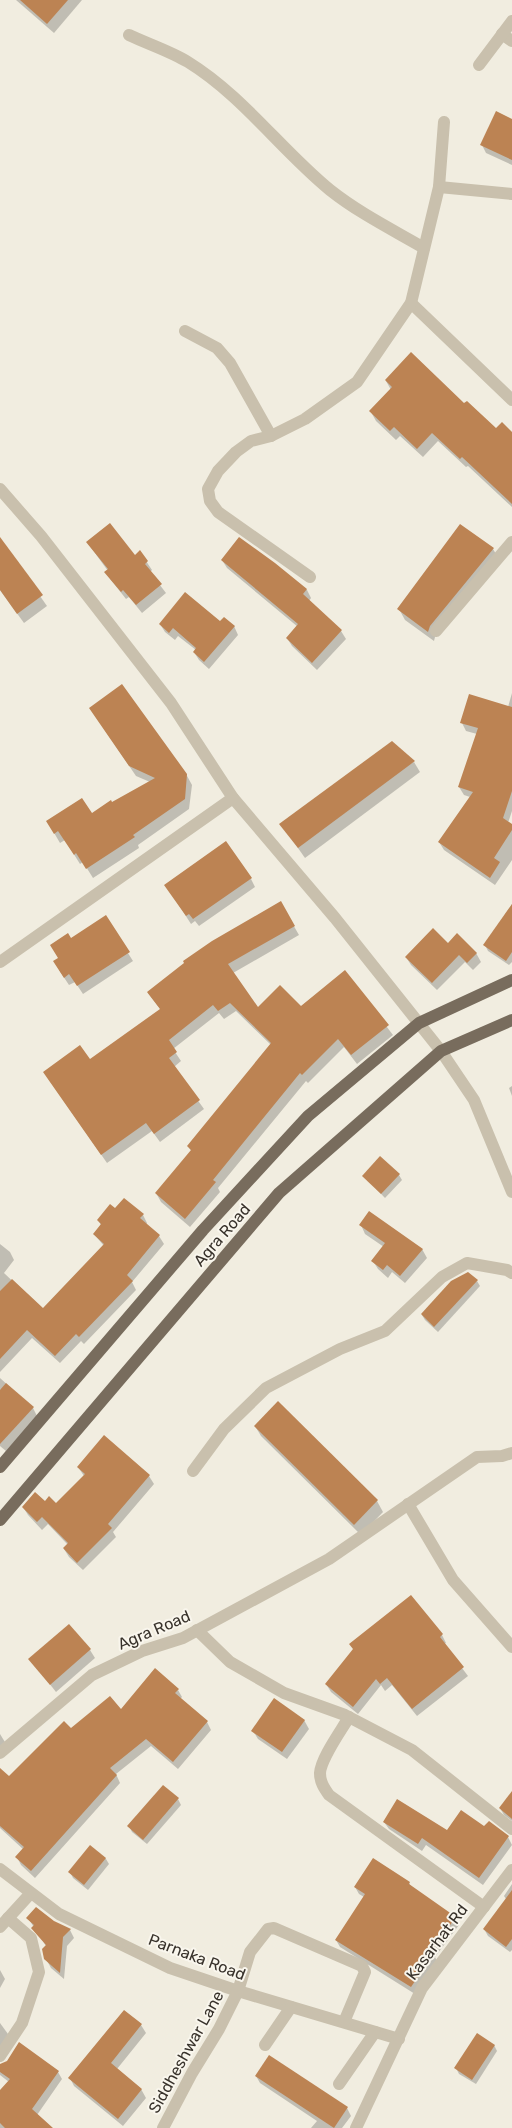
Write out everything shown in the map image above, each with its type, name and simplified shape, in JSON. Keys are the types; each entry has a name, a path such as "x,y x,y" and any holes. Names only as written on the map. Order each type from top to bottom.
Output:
{"main road":[{"name":"Agra Road","path":"0,1467 203,1230 308,1116 419,1023 512,980"},
{"name":"Agra Road","path":"0,1520 279,1193 441,1051 512,1020"}],"street":[{"path":"479,65 507,38 512,21"},
{"path":"129,35 188,62 240,102 285,149 331,191 380,223 424,248"},
{"path":"310,577 218,512 210,501 208,488 218,471 236,452 251,442 271,436 305,419 357,382 411,303 439,187 444,122"},
{"path":"439,187 512,194"},
{"path":"411,303 512,400"},
{"path":"185,331 217,348 230,363 271,436"},
{"path":"0,489 41,536 171,703 233,798 335,918 441,1051 474,1100 512,1192"},
{"path":"436,631 512,542"},
{"path":"0,962 233,798"},
{"path":"193,1471 224,1429 266,1388 340,1349 385,1331 442,1277 467,1263 507,1270 512,1273"},
{"name":"Agra Road","path":"0,1753 92,1675 142,1651 183,1638 330,1559 477,1456 502,1456 512,1453"},
{"path":"408,1504 454,1580 512,1647"},
{"path":"197,1630 230,1662 284,1693 347,1716 412,1750 512,1829"},
{"path":"347,1716 322,1764 320,1773 322,1785 329,1795 484,1907"},
{"name":"Parnaka Road","path":"0,1869 30,1894 59,1914 170,1968 238,1991 399,2039"},
{"name":"Kasarhat Rd","path":"356,2128 422,1988 512,1870"},
{"path":"0,2056 22,2023 39,1972 31,1938 4,1922 30,1894"},
{"name":"Siddheshwar Lane","path":"163,2128 192,2073 219,2029 238,1991 250,1952 268,1929 274,1928 362,1966 365,1972 344,2022"},
{"path":"264,2045 291,2006"},
{"path":"339,2084 376,2032"}],"building":[{"path":"20,0 68,0 47,24"},
{"path":"496,111 512,119 512,160 480,145"},
{"path":"411,352 464,403 467,401 496,428 502,422 512,432 512,504 462,457 460,459 432,433 417,449 394,427 390,431 369,411 392,387 385,380"},
{"path":"110,523 135,555 140,550 148,561 145,564 162,584 136,605 123,590 121,592 104,572 108,569 86,542"},
{"path":"460,524 494,548 430,626 428,632 397,609"},
{"path":"0,537 43,595 17,614 0,590"},
{"path":"239,537 307,589 303,594 342,630 312,663 286,638 298,624 221,560"},
{"path":"185,592 220,621 224,617 235,626 204,662 193,652 196,648 173,628 169,633 159,624"},
{"path":"122,684 187,774 185,799 133,835 135,837 86,869 58,831 54,834 46,821 82,798 92,813 111,800 112,802 155,778 129,766 89,708"},
{"path":"469,694 512,707 512,791 503,818 512,824 512,830 494,858 500,862 490,878 438,842 473,792 458,787 478,728 460,723"},
{"path":"392,741 415,761 298,848 279,824"},
{"path":"226,841 252,878 193,919 189,914 186,916 164,885"},
{"path":"281,901 295,926 228,964 258,1007 280,985 301,1006 345,970 389,1025 351,1055 338,1039 302,1075 300,1073 213,1180 216,1182 185,1219 155,1193 191,1150 187,1146 271,1043 230,1003 218,1011 213,1005 169,1040 177,1052 169,1058 200,1100 154,1134 146,1123 101,1155 43,1072 80,1045 90,1059 160,1009 147,992 184,963 183,961 212,941"},
{"path":"512,904 512,952 506,961 483,945"},
{"path":"106,915 130,952 77,986 69,974 64,978 53,961 58,958 50,945 68,933 71,938"},
{"path":"433,928 448,943 457,933 477,953 467,963 459,955 432,983 405,957"},
{"path":"380,1156 400,1174 381,1194 362,1176"},
{"path":"124,1198 144,1214 140,1218 160,1235 127,1275 133,1281 79,1337 76,1334 55,1356 27,1330 0,1359 0,1291 12,1279 43,1308 104,1244 93,1234 101,1224 97,1220 110,1204 115,1208"},
{"path":"369,1211 423,1249 400,1276 387,1265 383,1270 371,1261 385,1243 359,1225"},
{"path":"468,1272 478,1280 434,1327 421,1314 451,1281"},
{"path":"6,1383 34,1407 0,1444 0,1390"},
{"path":"278,1401 378,1500 354,1525 254,1426"},
{"path":"104,1435 150,1475 108,1524 112,1528 77,1563 63,1548 68,1543 42,1517 37,1522 22,1507 35,1492 45,1501 49,1496 56,1503 85,1474 77,1467"},
{"path":"411,1595 443,1634 440,1637 464,1667 412,1709 387,1678 380,1684 376,1679 353,1707 325,1684 353,1649 349,1644"},
{"path":"69,1624 91,1649 50,1685 28,1659"},
{"path":"155,1668 179,1689 175,1693 208,1721 173,1762 146,1739 110,1768 117,1775 31,1871 15,1857 24,1847 0,1826 0,1768 9,1776 64,1721 71,1728 110,1696 121,1709"},
{"path":"274,1698 305,1720 282,1752 251,1731"},
{"path":"163,1785 179,1798 143,1840 127,1826"},
{"path":"512,1791 512,1819 499,1808"},
{"path":"397,1799 447,1830 461,1810 484,1826 489,1821 509,1836 479,1878 422,1838 418,1844 383,1822"},
{"path":"90,1845 106,1858 84,1885 68,1872"},
{"path":"373,1858 410,1882 409,1884 456,1917 431,1951 434,1953 411,1987 335,1940 365,1894 354,1887"},
{"path":"512,1890 512,1939 506,1947 483,1929"},
{"path":"36,1907 54,1921 71,1929 63,1937 60,1973 44,1959 42,1949 46,1945 31,1928 34,1925 26,1918"},
{"path":"124,2010 142,2024 111,2063 142,2089 118,2119 68,2078"},
{"path":"477,2033 495,2045 472,2080 454,2068"},
{"path":"19,2042 59,2071 32,2109 53,2128 5,2128 0,2123 0,2090 10,2079 0,2072 0,2064 7,2061"},
{"path":"269,2055 348,2107 334,2128 255,2076"}]}
